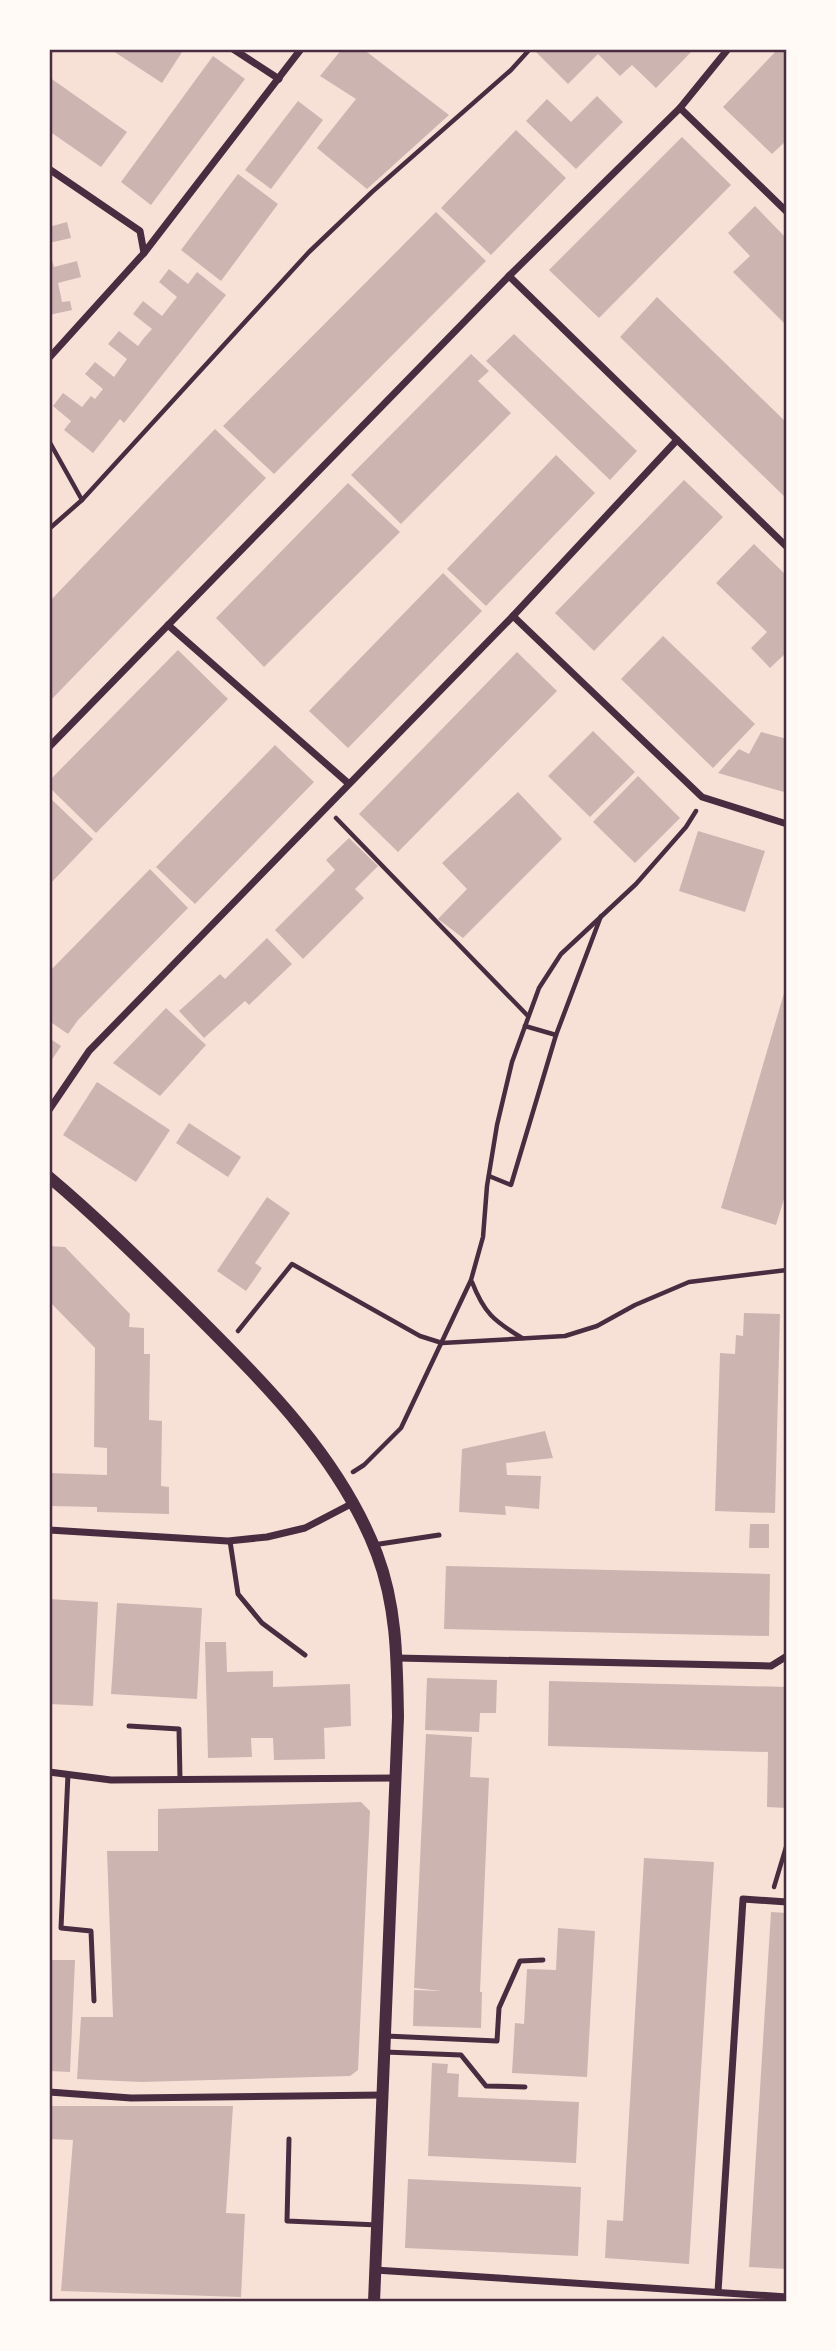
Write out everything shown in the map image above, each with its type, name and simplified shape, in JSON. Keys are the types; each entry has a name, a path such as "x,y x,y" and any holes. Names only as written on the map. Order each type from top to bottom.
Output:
{"street":[{"path":"233,49 279,79"},
{"path":"49,358 144,253 301,49"},
{"path":"49,747 509,276 680,108 729,49"},
{"path":"680,108 787,212"},
{"path":"49,169 140,231 144,253"},
{"path":"509,276 787,547"},
{"path":"49,1110 89,1051 513,616 677,440"},
{"path":"513,616 702,797 787,824"},
{"path":"168,625 348,783"},
{"path":"49,1177 99,1219 281,1402 315,1445 353,1503 373,1545 389,1596 397,1657 396,1778 374,2302"},
{"path":"49,1530 230,1541 267,1537 305,1528 353,1503"},
{"path":"397,1657 771,1667 786,1658"},
{"path":"49,1772 111,1780 396,1778"},
{"path":"718,2292 743,1899 787,1902"},
{"path":"49,2092 131,2098 384,2095"},
{"path":"376,2270 785,2298"}],"lane":[{"path":"373,1545 439,1535"},
{"path":"230,1541 238,1594 262,1623 305,1655"},
{"path":"130,1726 179,1729 180,1779"},
{"path":"68,1774 61,1928 91,1931 94,2001"},
{"path":"386,2036 497,2041 499,2008 520,1961 543,1959"},
{"path":"385,2052 461,2055 486,2086 525,2087"},
{"path":"289,2138 287,2221 377,2225"}],"path":[{"path":"49,529 82,500 309,252 372,192 511,70 530,49"},
{"path":"49,441 82,500"},
{"path":"338,1480 365,1465 401,1427 471,1280 483,1237 497,1125 512,1062 539,988 561,954 636,884 686,827 702,797"},
{"path":"325,807 528,1016"},
{"path":"489,1176 511,1185 556,1035 601,915"},
{"path":"525,1026 556,1035"},
{"path":"225,1344 245,1325 292,1264 420,1336 442,1343 565,1336 597,1326 635,1305 689,1282 787,1270"},
{"path":"471,1280 480,1303 495,1321 523,1338"},
{"path":"769,1900 787,1844"}],"building":[{"path":"110,49 184,49 162,83"},
{"path":"342,49 363,49 449,115 367,189 317,148 356,99 320,76"},
{"path":"539,49 694,49 656,88 632,65 620,76 598,54 568,84 536,52"},
{"path":"778,49 787,49 787,140 772,154 723,107"},
{"path":"213,56 245,79 151,205 121,182"},
{"path":"49,77 127,132 101,167 49,131"},
{"path":"597,96 623,122 576,169 526,121 547,99 571,122"},
{"path":"298,101 323,120 271,189 245,170"},
{"path":"516,130 566,178 491,255 441,208"},
{"path":"682,137 731,185 599,318 549,270"},
{"path":"238,174 278,204 221,281 181,250"},
{"path":"755,206 787,239 787,326 733,272 750,256 728,233"},
{"path":"436,212 486,261 274,474 223,426"},
{"path":"67,222 71,238 49,243 49,227"},
{"path":"49,251 54,267 77,261 81,277 58,283 62,302 70,301 72,310 49,315"},
{"path":"169,269 188,284 197,272 226,295 124,423 120,419 93,453 64,430 71,421 53,406 63,393 82,407 91,396 95,399 103,389 85,374 95,362 114,377 127,359 108,344 119,331 138,346 152,329 133,314 143,301 162,316 177,297 159,282"},
{"path":"657,297 787,423 787,499 620,337"},
{"path":"514,334 637,451 610,480 486,361"},
{"path":"471,354 489,371 478,381 511,413 401,524 351,475"},
{"path":"215,429 266,478 49,702 49,602"},
{"path":"556,455 595,493 486,606 447,569"},
{"path":"684,480 723,517 594,651 555,613"},
{"path":"348,483 400,532 264,667 216,618"},
{"path":"754,544 787,576 787,652 770,668 751,648 767,632 716,583"},
{"path":"443,573 482,611 348,748 309,711"},
{"path":"663,636 755,724 713,768 621,679"},
{"path":"178,650 228,699 96,833 49,787 49,781"},
{"path":"517,652 557,691 398,852 359,814"},
{"path":"593,731 635,772 590,817 548,776"},
{"path":"761,732 787,739 787,779 784,792 718,773 739,749 749,754"},
{"path":"275,745 314,782 195,904 156,867"},
{"path":"638,776 680,818 635,863 593,822"},
{"path":"518,792 562,839 463,938 438,919 467,889 442,863"},
{"path":"49,797 93,839 49,885"},
{"path":"698,831 765,851 745,912 679,891"},
{"path":"349,838 378,866 355,889 364,898 303,959 275,930 335,870 326,860"},
{"path":"150,869 188,908 78,1020 68,1034 49,1021 49,972"},
{"path":"267,938 292,964 249,1005 245,1001 204,1038 179,1011 220,974 225,979"},
{"path":"787,983 787,1189 776,1225 721,1208"},
{"path":"166,1008 206,1045 160,1096 113,1063"},
{"path":"49,1038 61,1046 49,1064"},
{"path":"97,1082 170,1130 136,1182 63,1135"},
{"path":"189,1123 241,1157 228,1177 176,1143"},
{"path":"267,1197 290,1213 255,1263 262,1268 246,1291 217,1271"},
{"path":"49,1246 65,1247 130,1314 129,1327 144,1328 144,1354 150,1354 149,1420 162,1421 161,1486 169,1487 169,1514 97,1512 97,1507 49,1506 49,1473 107,1475 107,1448 94,1447 95,1348 49,1301"},
{"path":"744,1313 780,1314 775,1513 715,1511 720,1353 735,1354 736,1335 743,1336"},
{"path":"545,1431 553,1458 506,1463 507,1475 541,1476 539,1509 505,1506 506,1515 459,1512 462,1449"},
{"path":"750,1524 769,1524 769,1548 749,1548"},
{"path":"446,1566 770,1574 769,1636 444,1629"},
{"path":"49,1599 98,1602 93,1706 49,1704"},
{"path":"117,1603 202,1608 197,1699 111,1694"},
{"path":"205,1642 226,1642 227,1672 273,1671 273,1687 350,1684 351,1726 324,1728 325,1759 274,1760 273,1738 251,1738 252,1757 208,1758"},
{"path":"427,1678 497,1680 496,1713 480,1713 479,1732 425,1730"},
{"path":"549,1681 787,1687 787,1808 767,1807 768,1752 548,1746"},
{"path":"426,1734 472,1737 470,1777 489,1778 480,1992 481,2028 413,2026 414,1990 443,1991 414,1988"},
{"path":"361,1802 370,1811 358,2070 350,2076 141,2082 77,2079 81,2017 113,2017 107,1851 158,1851 158,1809"},
{"path":"644,1858 714,1862 689,2264 605,2258 607,2220 623,2221"},
{"path":"771,1912 787,1913 787,2269 749,2267"},
{"path":"558,1928 595,1931 587,2077 512,2073 515,2023 524,2024 527,1969 556,1970"},
{"path":"49,1960 75,1960 70,2072 49,2071"},
{"path":"432,2063 448,2064 447,2073 459,2074 458,2097 579,2102 576,2163 428,2156"},
{"path":"49,2106 233,2106 226,2213 245,2214 241,2297 61,2291 73,2140 49,2139"},
{"path":"408,2179 581,2187 578,2256 405,2248"}]}
